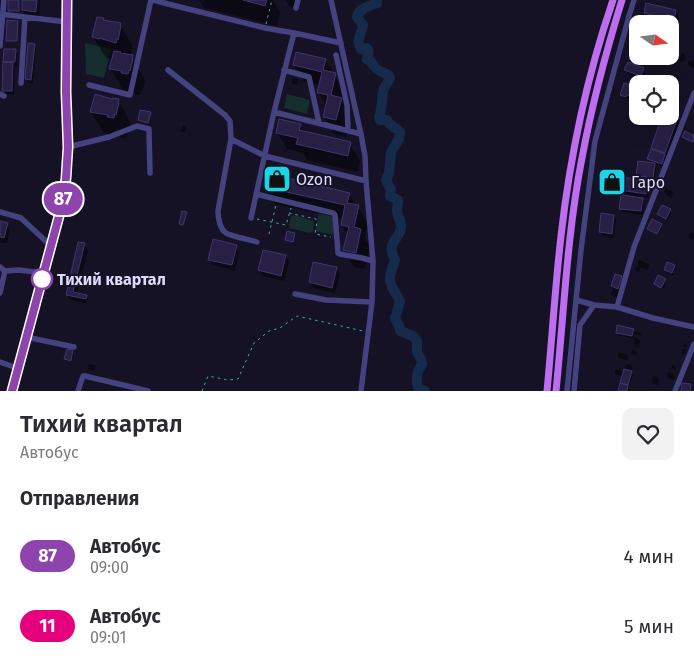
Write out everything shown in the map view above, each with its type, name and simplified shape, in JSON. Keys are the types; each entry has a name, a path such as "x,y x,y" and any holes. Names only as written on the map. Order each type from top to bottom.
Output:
{"main road":[{"path":"548,391 561,235 573,154 587,93 613,0"},
{"path":"556,391 570,237 581,159 594,100 622,0"}],"street":[{"path":"0,46 1,14 4,0"},
{"path":"12,391 62,205 66,178 68,147 66,92 67,0"},
{"path":"89,85 130,95 152,0 177,3 265,28 294,32 341,43"},
{"path":"296,8 298,0"},
{"path":"331,0 365,156 374,261 372,302 361,391"},
{"path":"567,391 581,250 595,141 634,0"},
{"path":"1,14 66,22"},
{"path":"21,83 25,17"},
{"path":"251,218 294,32"},
{"path":"336,55 347,105 348,130"},
{"path":"168,70 230,121 231,140 218,211 219,218 225,233 257,242"},
{"path":"284,70 309,77 319,123"},
{"path":"617,307 634,247 694,93"},
{"path":"274,112 361,134"},
{"path":"68,147 109,137 136,126 149,129 150,173"},
{"path":"231,140 265,156 366,181"},
{"path":"256,194 333,213 335,216 338,253 374,261"},
{"path":"0,212 21,218 51,246"},
{"path":"0,293 3,269 44,273"},
{"path":"294,294 326,300 372,302"},
{"path":"576,300 594,306 617,307 653,318 694,326"},
{"path":"574,391 580,325 594,306"},
{"path":"26,337 74,347"},
{"path":"675,391 694,344"},
{"path":"0,362 17,368"},
{"path":"78,391 81,378 85,376 148,391"}],"path":[{"path":"265,28 272,0"},
{"path":"269,234 277,200"},
{"path":"251,218 286,225 292,203"},
{"path":"289,213 316,219 315,234 336,239"},
{"path":"202,391 208,376 228,380 238,379 254,343 269,331 280,328 297,316 364,331"}],"green space":[{"path":"85,43 111,49 104,78 86,74"},
{"path":"287,94 310,100 307,114 284,108"},
{"path":"319,212 333,215 334,235 316,231"},
{"path":"294,215 314,221 313,231 310,233 290,228 291,217"}],"building":[{"path":"8,0 19,0 19,11 8,11"},
{"path":"22,0 37,0 36,12 22,10"},
{"path":"243,0 267,0 265,6"},
{"path":"646,3 676,10 675,15 652,15 644,13"},
{"path":"97,17 121,23 116,43 92,37"},
{"path":"7,20 18,21 17,41 6,41"},
{"path":"28,43 35,44 31,80 25,79"},
{"path":"4,49 16,49 15,62 3,62"},
{"path":"114,51 133,55 128,74 109,69"},
{"path":"296,52 326,59 323,70 336,73 331,95 342,98 336,120 323,117 328,95 317,93 322,72 293,65"},
{"path":"3,62 13,62 12,91 2,91"},
{"path":"628,62 629,65 644,68 641,75 624,70"},
{"path":"624,83 629,84 629,96 620,95"},
{"path":"95,94 119,99 114,118 90,112"},
{"path":"140,110 151,112 148,123 138,120"},
{"path":"279,119 301,124 299,130 351,142 348,156 296,144 298,138 276,133"},
{"path":"659,125 675,125 665,153 651,148"},
{"path":"685,131 692,135 694,134 693,142 682,137"},
{"path":"651,149 665,154 662,164 647,159"},
{"path":"638,161 655,163 653,178 636,176"},
{"path":"267,173 350,193 347,203 359,205 354,227 361,229 356,253 343,250 349,227 341,225 345,205 264,187"},
{"path":"609,176 622,178 620,190 607,188"},
{"path":"622,177 648,181 646,194 620,190"},
{"path":"621,195 643,198 641,211 619,209"},
{"path":"662,205 671,209 666,219 657,214"},
{"path":"182,211 187,212 183,225 179,224"},
{"path":"601,213 614,215 612,234 599,232"},
{"path":"652,219 662,224 657,234 647,229"},
{"path":"0,221 8,223 4,238 0,237"},
{"path":"287,231 295,233 293,242 285,240"},
{"path":"213,239 237,245 232,265 208,260"},
{"path":"78,242 85,243 73,292 87,295 86,299 66,295"},
{"path":"263,250 286,255 281,276 258,270"},
{"path":"313,262 337,267 332,288 309,282"},
{"path":"667,262 675,265 672,273 664,270"},
{"path":"615,274 622,276 618,289 611,286"},
{"path":"658,275 666,279 661,288 654,284"},
{"path":"617,325 634,329 632,336 616,333"},
{"path":"67,349 73,350 71,361 64,359"},
{"path":"624,369 632,371 628,385 620,383"},
{"path":"620,383 628,385 627,391 618,391"},
{"path":"682,383 691,384 690,391 681,391"}],"waterway":[{"path":"377,0 377,3 364,8 358,14 357,17 363,25 359,37 359,45 361,49 368,49 367,59 378,70 390,77 384,88 379,117 380,120 387,120 400,132 399,139 391,152 389,173 386,180 391,190 390,196 398,200 397,213 401,225 400,232 392,245 392,254 395,260 390,280 400,301 395,318 400,331 413,336 417,341 417,352 422,364 418,373 417,384 418,388 425,391"}],"bus line":[{"name":"87","path":"12,391 62,205 66,178 68,147 66,92 67,0"}],"place":[{"name":"Ozon","path":"277,179"},
{"name":"Гаро","path":"612,182"},
{"name":"Тихий квартал","path":"42,279"}]}
